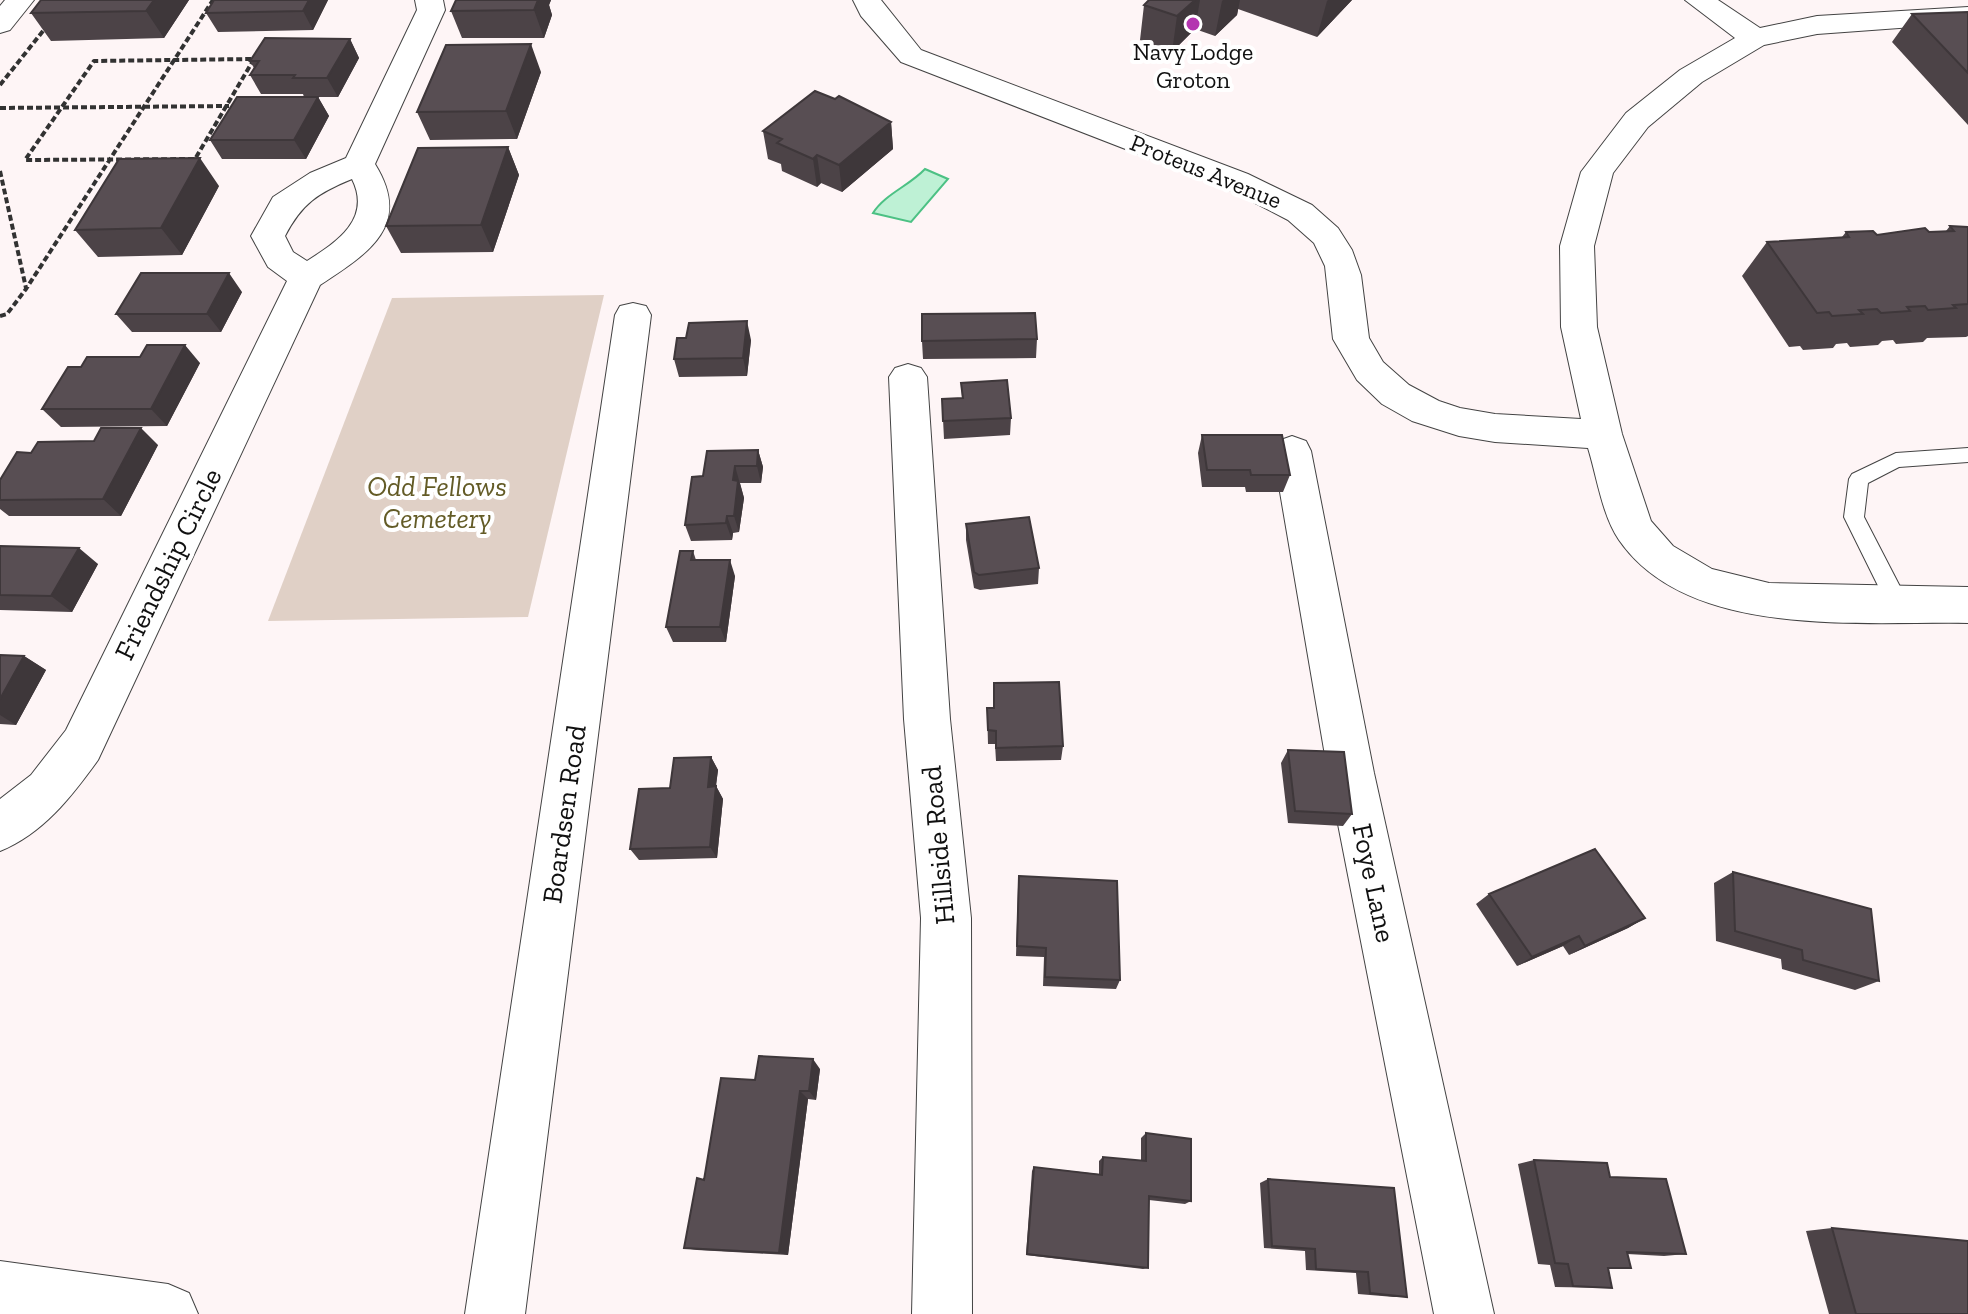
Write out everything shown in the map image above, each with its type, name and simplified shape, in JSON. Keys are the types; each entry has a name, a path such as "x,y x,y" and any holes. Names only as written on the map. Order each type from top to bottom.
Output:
{"street":[{"path":"0,24 20,0"},
{"path":"359,164 374,190 372,221 347,251 306,278 280,259 268,236 285,204 321,180 359,164 431,10 429,0"},
{"name":"Proteus Avenue","path":"867,0 871,10 911,56 1237,181 1289,204 1323,231 1342,265 1350,337 1379,382 1430,415 1492,429 1603,434"},
{"path":"1699,0 1755,38"},
{"path":"1968,15 1817,25 1755,38 1691,76 1637,120 1597,172 1577,246 1579,327 1603,434 1633,528 1658,558 1701,584 1769,601 1968,605"},
{"name":"Friendship Circle","path":"0,828 48,790 82,745 306,278"},
{"name":"Boardsen Road","path":"495,1314 633,315"},
{"name":"Hillside Road","path":"908,377 927,719 946,918 942,1314"},
{"name":"Foye Lane","path":"1292,451 1351,773 1464,1314"},
{"path":"0,1291 168,1314"}],"lane":[{"path":"1898,604 1854,517 1859,479 1896,460 1968,455"}],"path":[{"path":"0,316 7,314 26,289 213,0"},
{"path":"0,85 49,24"},
{"path":"188,171 254,59 94,61 25,160 195,159"},
{"path":"0,108 237,106"},
{"path":"0,171 26,289"}],"green space":[{"name":"Odd Fellows Cemetery","path":"604,295 528,617 268,621 392,298"}],"shaded area":[{"path":"925,169 948,179 911,222 873,213 884,200"}],"building":[{"path":"41,0 154,0 146,11 31,13"},
{"path":"214,0 309,0 303,11 206,13"},
{"path":"456,0 538,0 534,10 451,11"},
{"path":"1149,0 1195,0 1177,16 1144,5"},
{"path":"1968,12 1968,73 1912,14"},
{"path":"265,38 350,39 327,78 250,75 259,61 250,61"},
{"path":"531,44 506,111 417,112 446,45"},
{"path":"815,91 835,99 839,96 891,122 839,165 817,155 813,159 777,143 782,139 763,131"},
{"path":"237,97 318,97 294,140 210,140"},
{"path":"508,147 481,225 386,226 418,148"},
{"path":"200,158 161,228 75,230 119,159"},
{"path":"1950,226 1968,227 1968,304 1953,305 1956,308 1928,310 1925,306 1907,307 1910,311 1881,313 1877,309 1859,310 1863,314 1832,316 1829,312 1817,313 1767,242 1849,237 1846,232 1873,231 1877,235 1925,228 1929,232 1954,231"},
{"path":"141,273 229,273 207,314 116,314"},
{"path":"1035,313 1037,339 922,341 922,314"},
{"path":"747,321 743,358 674,359 677,338 686,338 689,323"},
{"path":"147,345 185,345 151,409 42,409 68,367 81,367 87,357 140,357"},
{"path":"1007,380 1011,418 943,421 942,399 963,398 961,383"},
{"path":"101,428 141,428 103,499 0,500 0,480 17,452 31,453 38,442 94,441"},
{"path":"1202,435 1282,435 1290,475 1251,475 1250,470 1207,470"},
{"path":"758,450 757,466 735,466 733,480 738,481 734,516 727,516 726,523 685,525 692,477 703,476 707,451"},
{"path":"1029,517 1039,568 979,575 974,572 966,524"},
{"path":"0,546 79,548 51,596 0,595"},
{"path":"680,551 693,551 691,560 730,560 720,627 666,627"},
{"path":"0,655 24,656 0,699"},
{"path":"1059,682 1063,746 996,748 996,731 988,730 987,708 994,708 994,683"},
{"path":"1288,750 1344,752 1352,814 1295,811"},
{"path":"711,757 708,787 716,786 710,847 630,849 639,789 670,788 674,758"},
{"path":"1595,849 1645,918 1585,946 1579,936 1532,957 1489,894"},
{"path":"1733,872 1871,909 1879,981 1803,960 1802,950 1735,931"},
{"path":"1019,876 1117,881 1120,980 1045,977 1046,948 1017,946"},
{"path":"759,1056 813,1059 809,1091 800,1091 779,1253 684,1248 697,1178 704,1180 721,1078 755,1080"},
{"path":"1146,1133 1191,1139 1191,1201 1149,1196 1148,1268 1027,1254 1034,1167 1102,1175 1103,1157 1146,1161"},
{"path":"1534,1160 1607,1163 1610,1177 1666,1179 1686,1254 1627,1252 1631,1268 1608,1268 1612,1288 1573,1286 1568,1264 1555,1263"},
{"path":"1268,1179 1394,1188 1407,1297 1370,1293 1368,1272 1316,1269 1315,1249 1272,1246"},
{"path":"1832,1228 1968,1241 1968,1314 1856,1314"}],"place":[{"name":"Navy Lodge Groton","path":"1193,24"}]}
